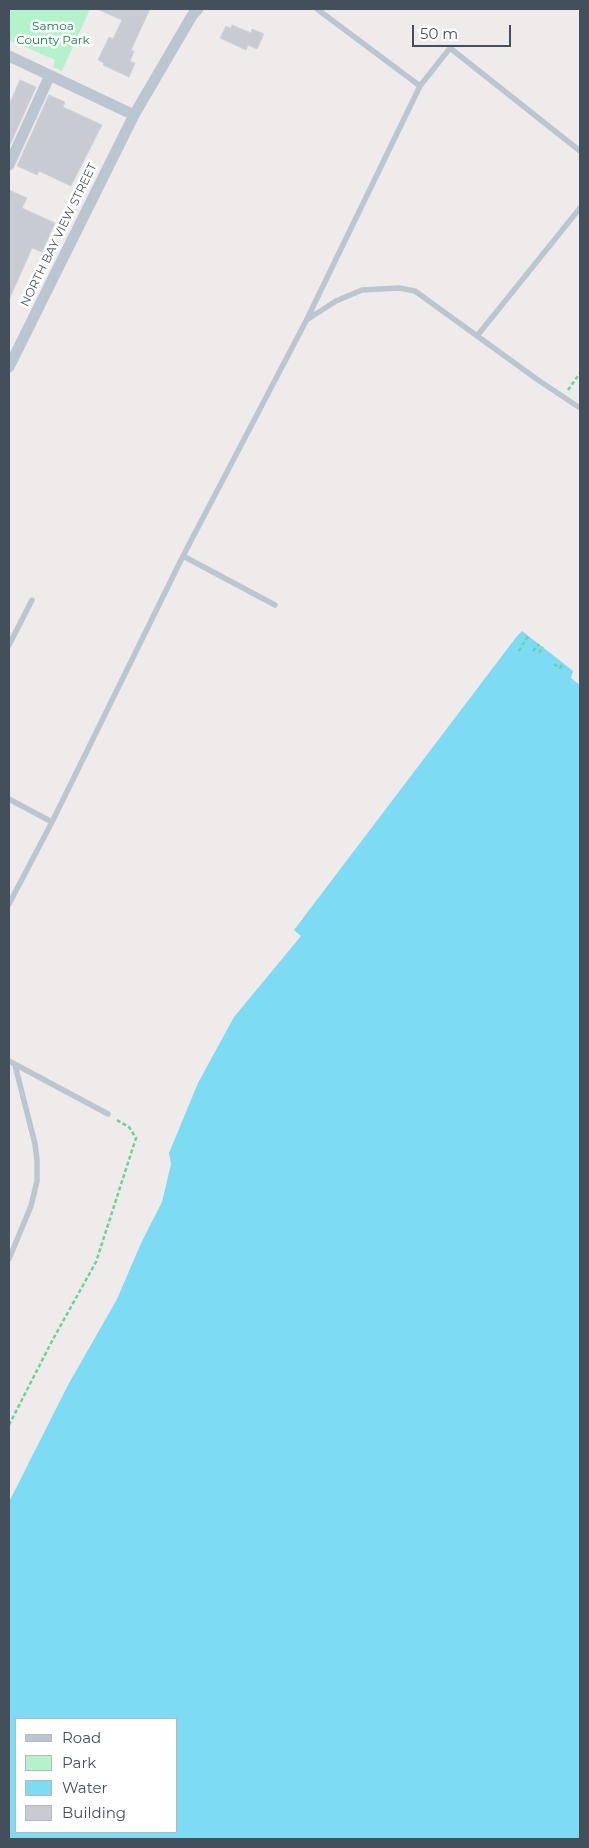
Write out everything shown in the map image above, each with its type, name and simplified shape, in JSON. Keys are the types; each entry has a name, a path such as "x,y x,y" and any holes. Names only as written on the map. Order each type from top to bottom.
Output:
{"street":[{"name":"NORTH BAY VIEW STREET","path":"9,367 134,116 198,9"},
{"path":"9,56 134,116"},
{"path":"9,165 50,75"}],"lane":[{"path":"317,9 420,86"},
{"path":"9,904 52,822 183,556 306,320 420,86 450,48 580,152"},
{"path":"477,336 580,208"},
{"path":"306,320 336,300 362,290 399,288 415,291 580,408"},
{"path":"183,556 275,605"},
{"path":"9,645 32,600"},
{"path":"9,799 52,822"},
{"path":"9,1061 108,1114"},
{"path":"9,1259 31,1206 37,1181 38,1160 15,1065"}],"path":[{"path":"563,396 580,373"},
{"path":"519,651 528,636"},
{"path":"533,651 539,644"},
{"path":"539,653 543,647"},
{"path":"554,664 560,668 564,663"},
{"path":"9,1425 52,1340 96,1262 136,1138 130,1127 108,1114"}],"green space":[{"name":"Samoa County Park","path":"9,9 90,9 62,71 53,67 55,60 9,40"}],"water":[{"path":"580,553 580,1839 9,1839 9,1502 68,1385 117,1299 142,1241 162,1202 171,1164 169,1153 198,1083 234,1017 301,936 294,930"}],"pier":[{"path":"580,550 580,685 571,678 573,671 522,631 517,636 515,635"}],"building":[{"path":"97,9 150,9 131,50 134,51 130,61 135,63 129,77 103,65 104,63 98,60 109,37 113,39 122,20"},
{"path":"232,25 251,33 252,29 264,34 257,49 248,45 246,50 220,38 226,26 231,28"},
{"path":"20,80 36,87 9,147 9,105"},
{"path":"49,95 65,102 63,107 102,125 71,186 39,171 37,175 17,166"},
{"path":"9,190 27,198 22,208 55,223 42,252 32,248 9,300"}]}
